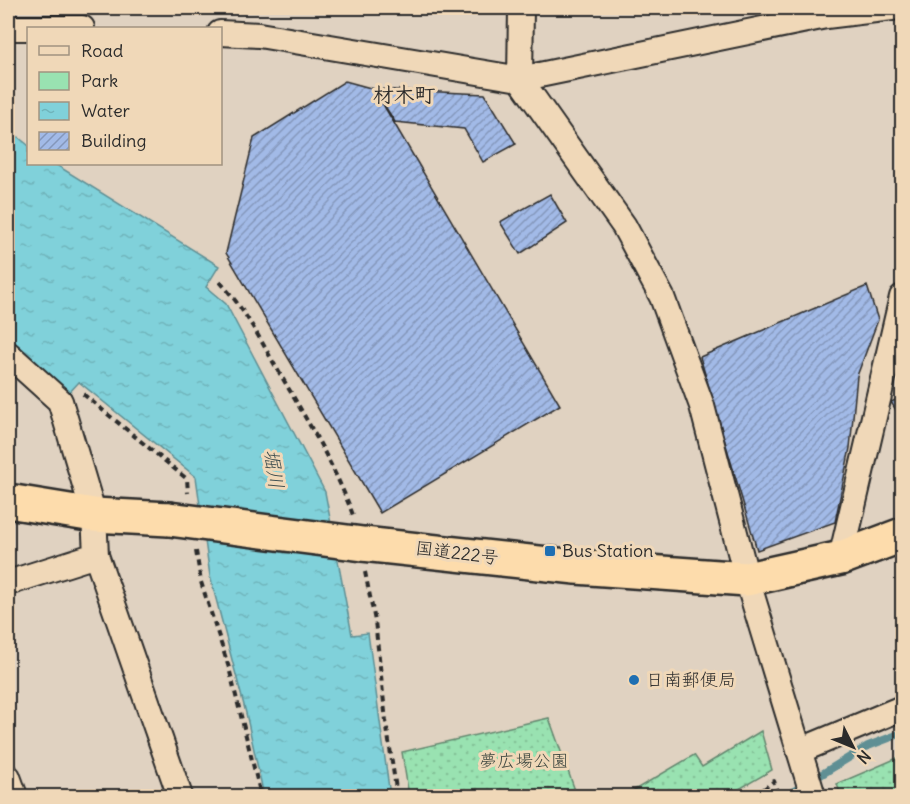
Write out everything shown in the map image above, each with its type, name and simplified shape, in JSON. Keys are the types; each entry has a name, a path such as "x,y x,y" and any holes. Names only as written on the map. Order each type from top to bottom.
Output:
{"highway":[{"name":"国道222号","path":"8,501 94,515 180,521 576,567 747,579 841,558 903,535"}],"street":[{"path":"521,8 520,79 624,226 662,297 702,406 747,579 813,796"},
{"path":"222,33 259,35 520,79 826,16 892,8"},
{"path":"8,28 27,28"},
{"path":"841,558 903,297"},
{"path":"8,354 60,401 94,515 96,555 180,796"},
{"path":"8,584 96,555"},
{"path":"801,758 903,708"},
{"path":"8,777 15,796"}],"path":[{"path":"81,392 187,479 180,521 230,668 261,796"},
{"path":"754,796 774,781 779,796"}],"green space":[{"name":"夢広場公園","path":"549,718 577,796 409,796 402,752"},
{"path":"761,731 772,770 739,789 734,796 624,796 694,755 702,767"},
{"path":"902,756 902,796 841,796 837,784"}],"water":[{"name":"堀川","path":"8,129 27,144 27,165 57,165 219,266 206,287 226,304 325,492 352,635 368,633 390,796 264,796 246,713 210,576 196,477 79,382 68,394 8,337"}],"building":[{"path":"345,81 374,89 560,405 380,513 226,253 254,138"},
{"path":"374,89 485,94 516,144 483,162 464,129 395,122"},
{"path":"550,194 567,223 520,254 500,222"},
{"path":"867,286 878,320 857,376 850,448 835,522 757,550 700,357"},
{"path":"902,397 902,407 896,410 891,402"}],"waterway":[{"path":"786,796 868,746 902,733"}],"place":[{"name":"Bus Station","path":"550,551"},
{"name":"日南郵便局","path":"634,680"}],"district":[{"name":"材木町","path":"404,95"}]}
